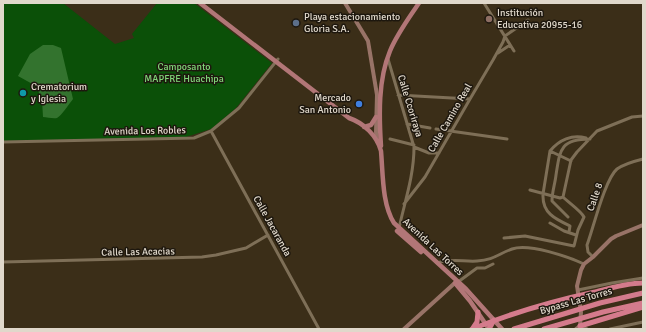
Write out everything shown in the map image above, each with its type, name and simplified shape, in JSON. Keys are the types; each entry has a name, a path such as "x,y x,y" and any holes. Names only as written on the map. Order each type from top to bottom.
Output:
{"highway":[{"path":"472,329 488,328 494,320 578,293 643,283"},
{"name":"Bypass Las Torres","path":"514,329 600,303 643,293"},
{"name":"Bypass Las Torres","path":"544,329 603,312 643,303"},
{"path":"578,327 643,307"},
{"path":"472,329 477,322 478,312"}],"main road":[{"name":"Avenida Las Torres","path":"200,3 345,111 370,132 377,141 381,151 387,207 391,218 399,229 457,282 502,329"},
{"name":"Avenida Las Torres","path":"204,3 277,60"},
{"path":"381,151 380,101 388,59 391,50 405,24 419,3"},
{"path":"364,127 371,125 376,117"},
{"path":"370,132 376,129 380,124"},
{"name":"Avenida Las Torres","path":"377,141 383,202 389,220 397,231 457,282 488,328"}],"street":[{"path":"344,3 368,41 377,94 377,141"},
{"path":"484,3 514,52"},
{"path":"505,36 528,20"},
{"name":"Calle Camino Real","path":"404,204 425,177 497,53 505,36"},
{"path":"497,53 510,45"},
{"name":"Calle Ccoriraya","path":"388,59 414,146 413,167 399,229"},
{"name":"Avenida Los Robles","path":"3,142 194,138 211,131 239,108 277,60"},
{"path":"398,95 470,99"},
{"path":"563,197 571,161 577,152 601,129 632,117 643,116"},
{"path":"407,124 430,128"},
{"path":"436,129 506,139"},
{"name":"Calle Jacaranda","path":"211,131 319,329"},
{"path":"569,232 570,226 551,216 544,200 543,194 550,151 558,142 566,138 582,137 590,139"},
{"path":"390,139 414,146 429,153 438,153"},
{"path":"568,217 564,211 553,202 552,196 559,155 564,147 570,142 590,139"},
{"path":"550,151 571,161"},
{"name":"Calle 8","path":"593,257 588,252 587,245 602,198 612,175 619,168 643,159"},
{"path":"504,238 525,236 573,246 584,217 582,213 575,209 563,197 560,198 530,190"},
{"path":"550,223 576,235"},
{"path":"587,329 578,327 581,312 578,293 578,279 584,264 616,236 643,226"},
{"name":"Calle Las Acacias","path":"3,262 202,257 246,248 268,235"},
{"path":"437,263 450,260 488,260 516,248 551,252 584,264"},
{"path":"404,329 457,282 476,268 485,268 493,264"},
{"path":"578,293 643,278"},
{"path":"610,329 643,322"}],"green space":[{"name":"Camposanto MAPFRE Huachipa","path":"3,3 63,3 115,44 134,38 132,34 157,3 194,3 272,63 236,108 211,129 186,137 3,141"},
{"path":"43,45 53,45 61,48 73,99 57,118 43,117 42,100 36,86 18,76 30,54"}],"place":[{"name":"Institución Educativa 20955-16","path":"489,19"},
{"name":"Playa estacionamiento Gloria S.A.","path":"296,23"},
{"name":"Crematorium y Iglesia","path":"23,93"},
{"name":"Mercado San Antonio","path":"359,104"}]}
